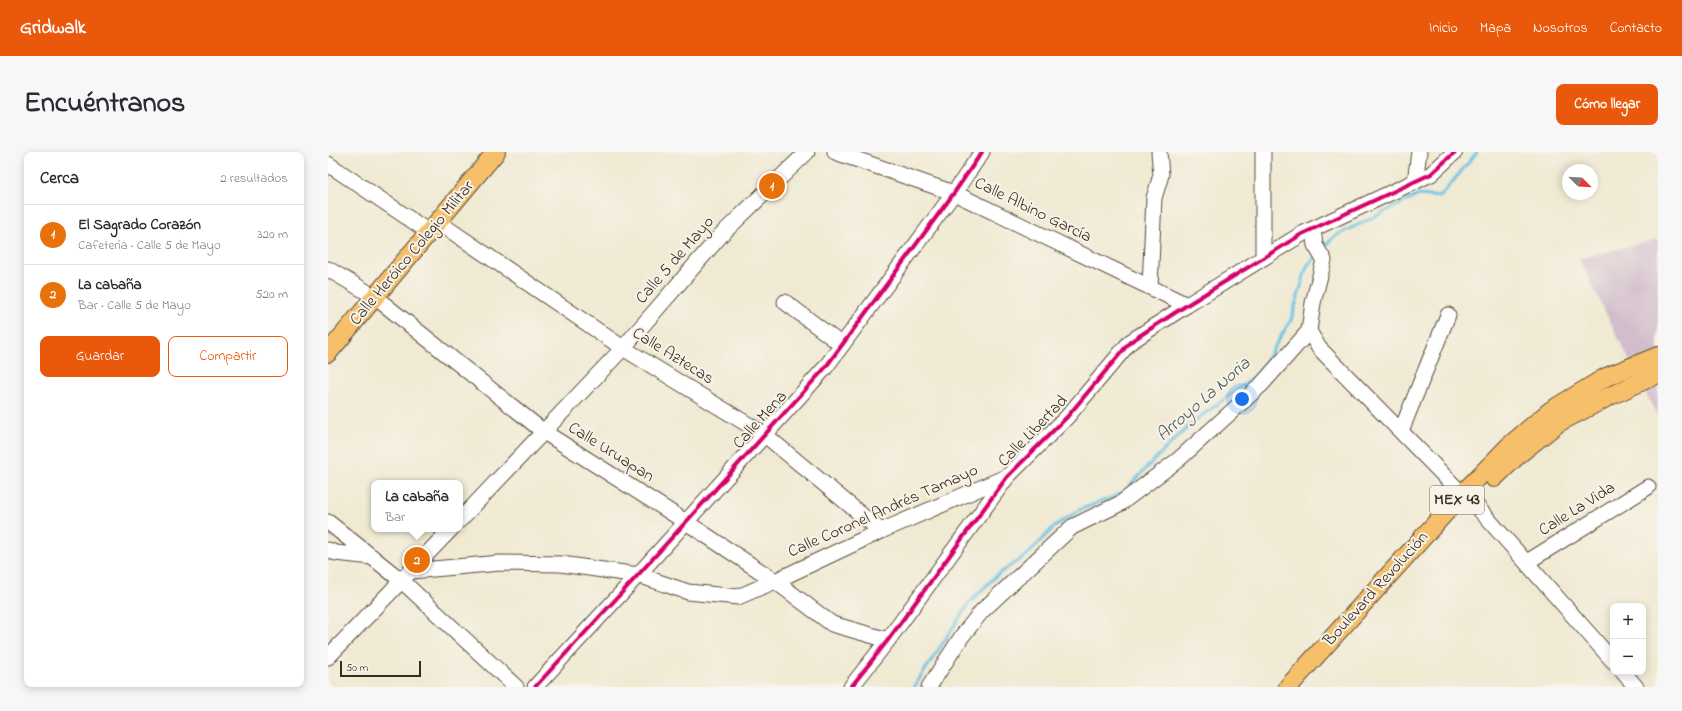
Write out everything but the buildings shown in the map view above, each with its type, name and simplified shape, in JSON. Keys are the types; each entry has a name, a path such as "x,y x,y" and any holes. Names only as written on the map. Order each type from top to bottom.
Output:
{"main road":[{"name":"Calle Heróico Colegio Militar","path":"328,353 496,152"},
{"name":"Boulevard Revolución","path":"1288,687 1318,663 1467,498 1510,445 1550,411 1606,377 1658,356"},
{"name":"Boulevard Revolución","path":"1467,498 1477,494 1518,455 1558,423 1610,396 1658,374"},
{"name":"Boulevard Revolución","path":"1304,687 1318,663"}],"street":[{"name":"Calle 5 de Mayo","path":"463,517 624,348 722,234 807,152"},
{"name":"Calle Albino García","path":"835,152 954,193 1187,305"},
{"name":"Calle Mena","path":"535,687 825,368 954,193 982,152"},
{"path":"1150,287 1154,198 1161,175 1159,152"},
{"path":"1263,152 1263,258"},
{"path":"1415,182 1419,152"},
{"name":"Calle Libertad","path":"851,687 888,640 1007,477 1067,417 1130,342 1302,234 1431,174 1455,152"},
{"name":"Calle Aztecas","path":"328,164 433,227 765,435 881,531"},
{"path":"929,687 962,636 982,610 1072,527 1121,503 1178,460 1261,385 1309,331 1313,303 1324,260 1315,245 1313,229"},
{"name":"Calle Uruapan","path":"328,269 375,297 544,432 686,522 775,581 832,624 888,640"},
{"path":"785,302 842,345"},
{"path":"1401,431 1448,314"},
{"path":"1309,331 1319,348 1467,498 1527,562 1610,658"},
{"name":"Calle Coronel Andrés Tamayo","path":"406,576 500,563 561,564 638,575 688,592 738,597 881,531 1007,477"},
{"name":"Calle La Vida","path":"1527,562 1648,487"},
{"path":"328,522 372,557 406,576 516,687"},
{"path":"328,657 448,532"},
{"path":"328,550 336,553 372,557"},
{"path":"1626,675 1636,687"}],"shaded area":[{"path":"1658,239 1658,418 1579,259"}],"waterway":[{"name":"Arroyo La Noria","path":"1323,248 1335,236 1419,195 1440,197 1477,152"},
{"name":"Arroyo La Noria","path":"914,687 969,603 997,575 1028,554 1054,527 1079,510 1123,493 1192,423 1257,375 1291,320 1307,266 1317,255"}],"cycle path":[{"path":"535,687 825,368 954,193 982,152"},
{"path":"851,687 888,640 1007,477 1067,417 1130,342 1302,234 1431,174 1455,152"}],"place":[{"name":"El Sagrado Corazón","path":"772,186"},
{"name":"La cabaña","path":"417,560"}]}
